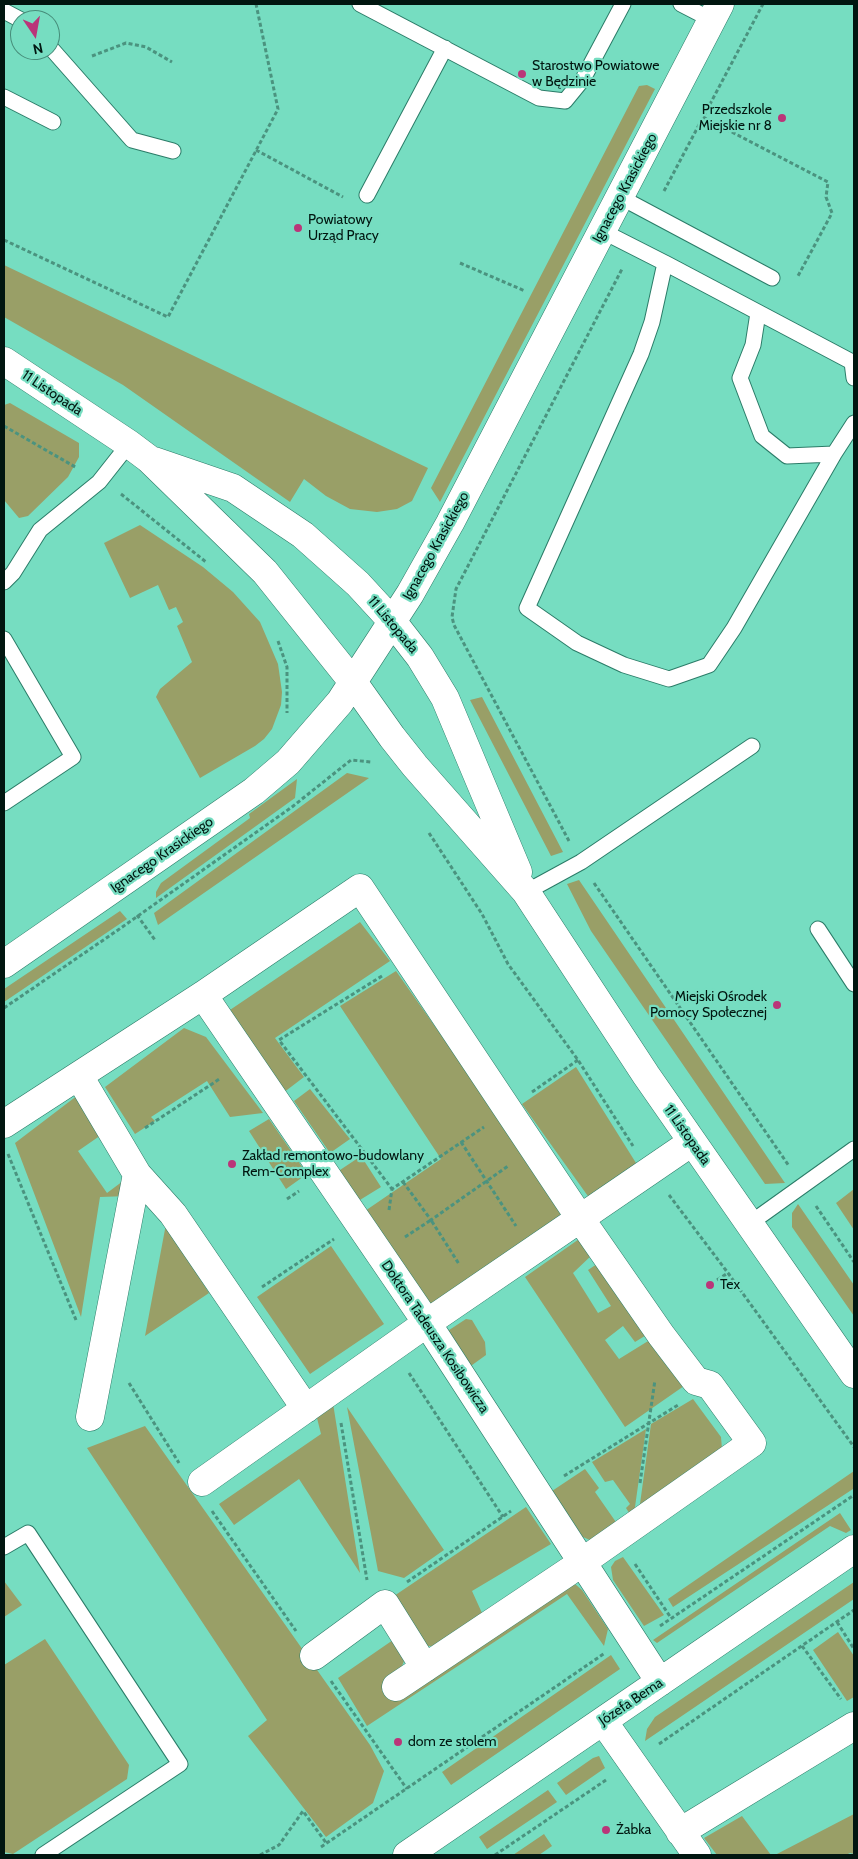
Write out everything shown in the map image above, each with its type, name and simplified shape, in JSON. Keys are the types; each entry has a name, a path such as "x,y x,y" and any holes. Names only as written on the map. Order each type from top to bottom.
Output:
{"street":[{"name":"Ignacego Krasickiego","path":"4,964 202,828 266,781 288,762 340,702 413,589 450,523 716,12"},
{"name":"11 Listopada","path":"4,361 139,452 265,572 353,682 415,766 526,892 646,1075 854,1374"},
{"name":"11 Listopada","path":"139,452 234,488 303,536 358,584 392,621 420,657 445,698 526,892"},
{"path":"4,1124 203,995 360,888 661,1336 696,1382 710,1385 752,1443 582,1562 396,1687"},
{"name":"Doktora Tadeusza Kosibowicza","path":"203,995 427,1323 660,1682"},
{"path":"79,1076 136,1174 174,1214 306,1409"},
{"path":"206,1495 306,1409 427,1323 692,1142"},
{"path":"90,1417 136,1174"},
{"name":"Józefa Bema","path":"407,1855 854,1549"},
{"path":"314,1656 385,1604 425,1668"},
{"path":"680,1832 850,1716"},
{"path":"603,1722 696,1855"}],"lane":[{"path":"360,4 539,98 565,101 583,79 622,4"},
{"path":"681,4 716,12"},
{"path":"367,195 444,48"},
{"path":"60,58 132,140 173,151"},
{"path":"4,97 53,122"},
{"path":"620,197 772,278"},
{"path":"602,231 634,246 852,362 854,378"},
{"path":"665,263 652,322 641,354 527,608 577,644 624,664 669,679 709,664 734,628 834,454 854,423"},
{"path":"758,313 753,345 740,378 762,436 788,456 834,454"},
{"path":"7,573 40,530 139,452"},
{"path":"4,639 74,757 4,803"},
{"path":"526,892 581,862 752,746"},
{"path":"818,929 854,984"},
{"path":"749,1224 854,1149"},
{"path":"4,1547 28,1533 180,1764 43,1855"}],"path":[{"path":"4,240 168,318 278,109 256,4"},
{"path":"652,213 763,4"},
{"path":"703,117 828,182 826,197 832,213 791,289 772,278"},
{"path":"256,150 346,198"},
{"path":"634,246 456,588 452,617 454,625 480,676 581,862 854,1262"},
{"path":"460,263 526,291"},
{"path":"4,426 124,496 207,562"},
{"path":"276,634 286,668 288,711 283,719"},
{"path":"137,915 155,940"},
{"path":"120,1145 279,1040 408,960"},
{"path":"279,1040 392,1189 381,1255"},
{"path":"392,1189 508,1110"},
{"path":"461,1142 518,1228"},
{"path":"381,1255 534,1148"},
{"path":"8,1152 80,1327"},
{"path":"403,1182 431,1220 475,1291"},
{"path":"258,1290 358,1223"},
{"path":"717,1280 728,1273"},
{"path":"634,1525 661,1336"},
{"path":"407,1370 503,1517"},
{"path":"126,1379 181,1466"},
{"path":"400,1587 537,1493 710,1385"},
{"path":"335,1388 368,1582"},
{"path":"206,1495 314,1656 407,1789"},
{"path":"322,1847 608,1651 634,1641 671,1618 854,1495"},
{"path":"632,1560 671,1618"},
{"path":"494,1855 632,1763 854,1610"},
{"path":"837,1622 854,1649"},
{"path":"802,1646 850,1716"},
{"path":"260,1855 279,1845 303,1811 327,1844"}],"green space":[{"path":"647,85 655,89 440,502 431,488 639,86"},
{"path":"4,265 428,468 412,501 397,509 377,512 350,509 326,496 304,479 290,502 123,385 4,317"},
{"path":"10,403 79,443 79,457 68,477 28,516 19,518 4,500 4,405"},
{"path":"140,525 203,567 233,592 260,622 278,664 282,692 281,705 272,729 255,746 200,778 156,697 160,689 192,662 177,626 183,622 176,607 169,610 158,585 130,598 104,543"},
{"path":"482,697 563,852 551,856 470,700"},
{"path":"347,773 369,778 158,925 154,913"},
{"path":"297,779 295,798 156,898 156,892 161,883 250,818 249,814"},
{"path":"579,880 785,1183 765,1184 591,931 567,884"},
{"path":"120,911 127,919 4,1002 4,989"},
{"path":"360,922 390,961 275,1038 304,1077 283,1093 224,1014"},
{"path":"396,971 564,1210 563,1216 430,1308 362,1213 441,1159 340,1006"},
{"path":"184,1028 206,1037 263,1113 230,1117 207,1081 151,1117 155,1121 135,1134 105,1087"},
{"path":"576,1067 636,1163 590,1199 522,1104"},
{"path":"310,1089 350,1139 330,1153 294,1101"},
{"path":"78,1095 104,1133 78,1151 107,1193 123,1181 129,1196 100,1197 81,1317 15,1143"},
{"path":"269,1119 307,1174 286,1189 249,1131"},
{"path":"361,1156 381,1187 355,1203 337,1172"},
{"path":"854,1189 854,1230 836,1203"},
{"path":"798,1204 854,1285 854,1316 792,1227 792,1213"},
{"path":"166,1224 209,1293 145,1336"},
{"path":"582,1237 593,1254 573,1273 598,1313 611,1306 588,1270 600,1262 648,1334 635,1342 623,1326 605,1340 619,1359 653,1338 684,1386 625,1427 525,1277"},
{"path":"331,1246 384,1324 310,1374 257,1297"},
{"path":"466,1319 472,1320 485,1342 486,1355 468,1368 443,1334"},
{"path":"332,1397 360,1573 299,1479 234,1525 219,1504 321,1434 315,1410"},
{"path":"693,1399 721,1437 722,1449 639,1511 651,1424"},
{"path":"347,1407 444,1550 404,1578 378,1571"},
{"path":"145,1426 370,1745 384,1771 373,1803 326,1837 248,1736 267,1720 87,1448"},
{"path":"646,1429 634,1514 631,1516 626,1508 630,1504 613,1480 605,1482 592,1462"},
{"path":"585,1469 599,1488 595,1492 618,1525 592,1541 583,1537 552,1491"},
{"path":"854,1471 853,1489 673,1607 668,1599"},
{"path":"526,1507 551,1544 472,1591 482,1613 439,1646 426,1646 394,1596"},
{"path":"840,1513 851,1530 846,1533 830,1526 657,1643 653,1640"},
{"path":"623,1557 664,1615 644,1626 613,1580 611,1567 615,1561"},
{"path":"568,1578 582,1590 608,1629 604,1646 567,1594 367,1726 338,1678 393,1640 399,1648 404,1661 400,1671"},
{"path":"4,1581 22,1605 4,1617"},
{"path":"854,1582 854,1599 645,1741 647,1729 655,1717"},
{"path":"838,1632 854,1656 854,1697 847,1701 813,1650"},
{"path":"45,1639 129,1765 127,1779 13,1854 4,1852 4,1665"},
{"path":"611,1655 620,1669 451,1785 442,1772"},
{"path":"599,1756 605,1768 566,1795 557,1783 593,1758"},
{"path":"548,1790 557,1802 487,1849 479,1837"},
{"path":"854,1814 854,1854 775,1855"},
{"path":"742,1816 771,1855 717,1855 704,1838"},
{"path":"544,1834 552,1846 539,1855 513,1855"}],"place":[{"name":"Starostwo Powiatowe w Będzinie","path":"522,74"},
{"name":"Przedszkole Miejskie nr 8","path":"782,118"},
{"name":"Powiatowy Urząd Pracy","path":"298,228"},
{"name":"Miejski Ośrodek Pomocy Społecznej","path":"777,1005"},
{"name":"Zakład remontowo-budowlany Rem-Complex","path":"232,1164"},
{"name":"Tex","path":"710,1285"},
{"name":"dom ze stolem","path":"398,1742"},
{"name":"Żabka","path":"606,1830"}]}
